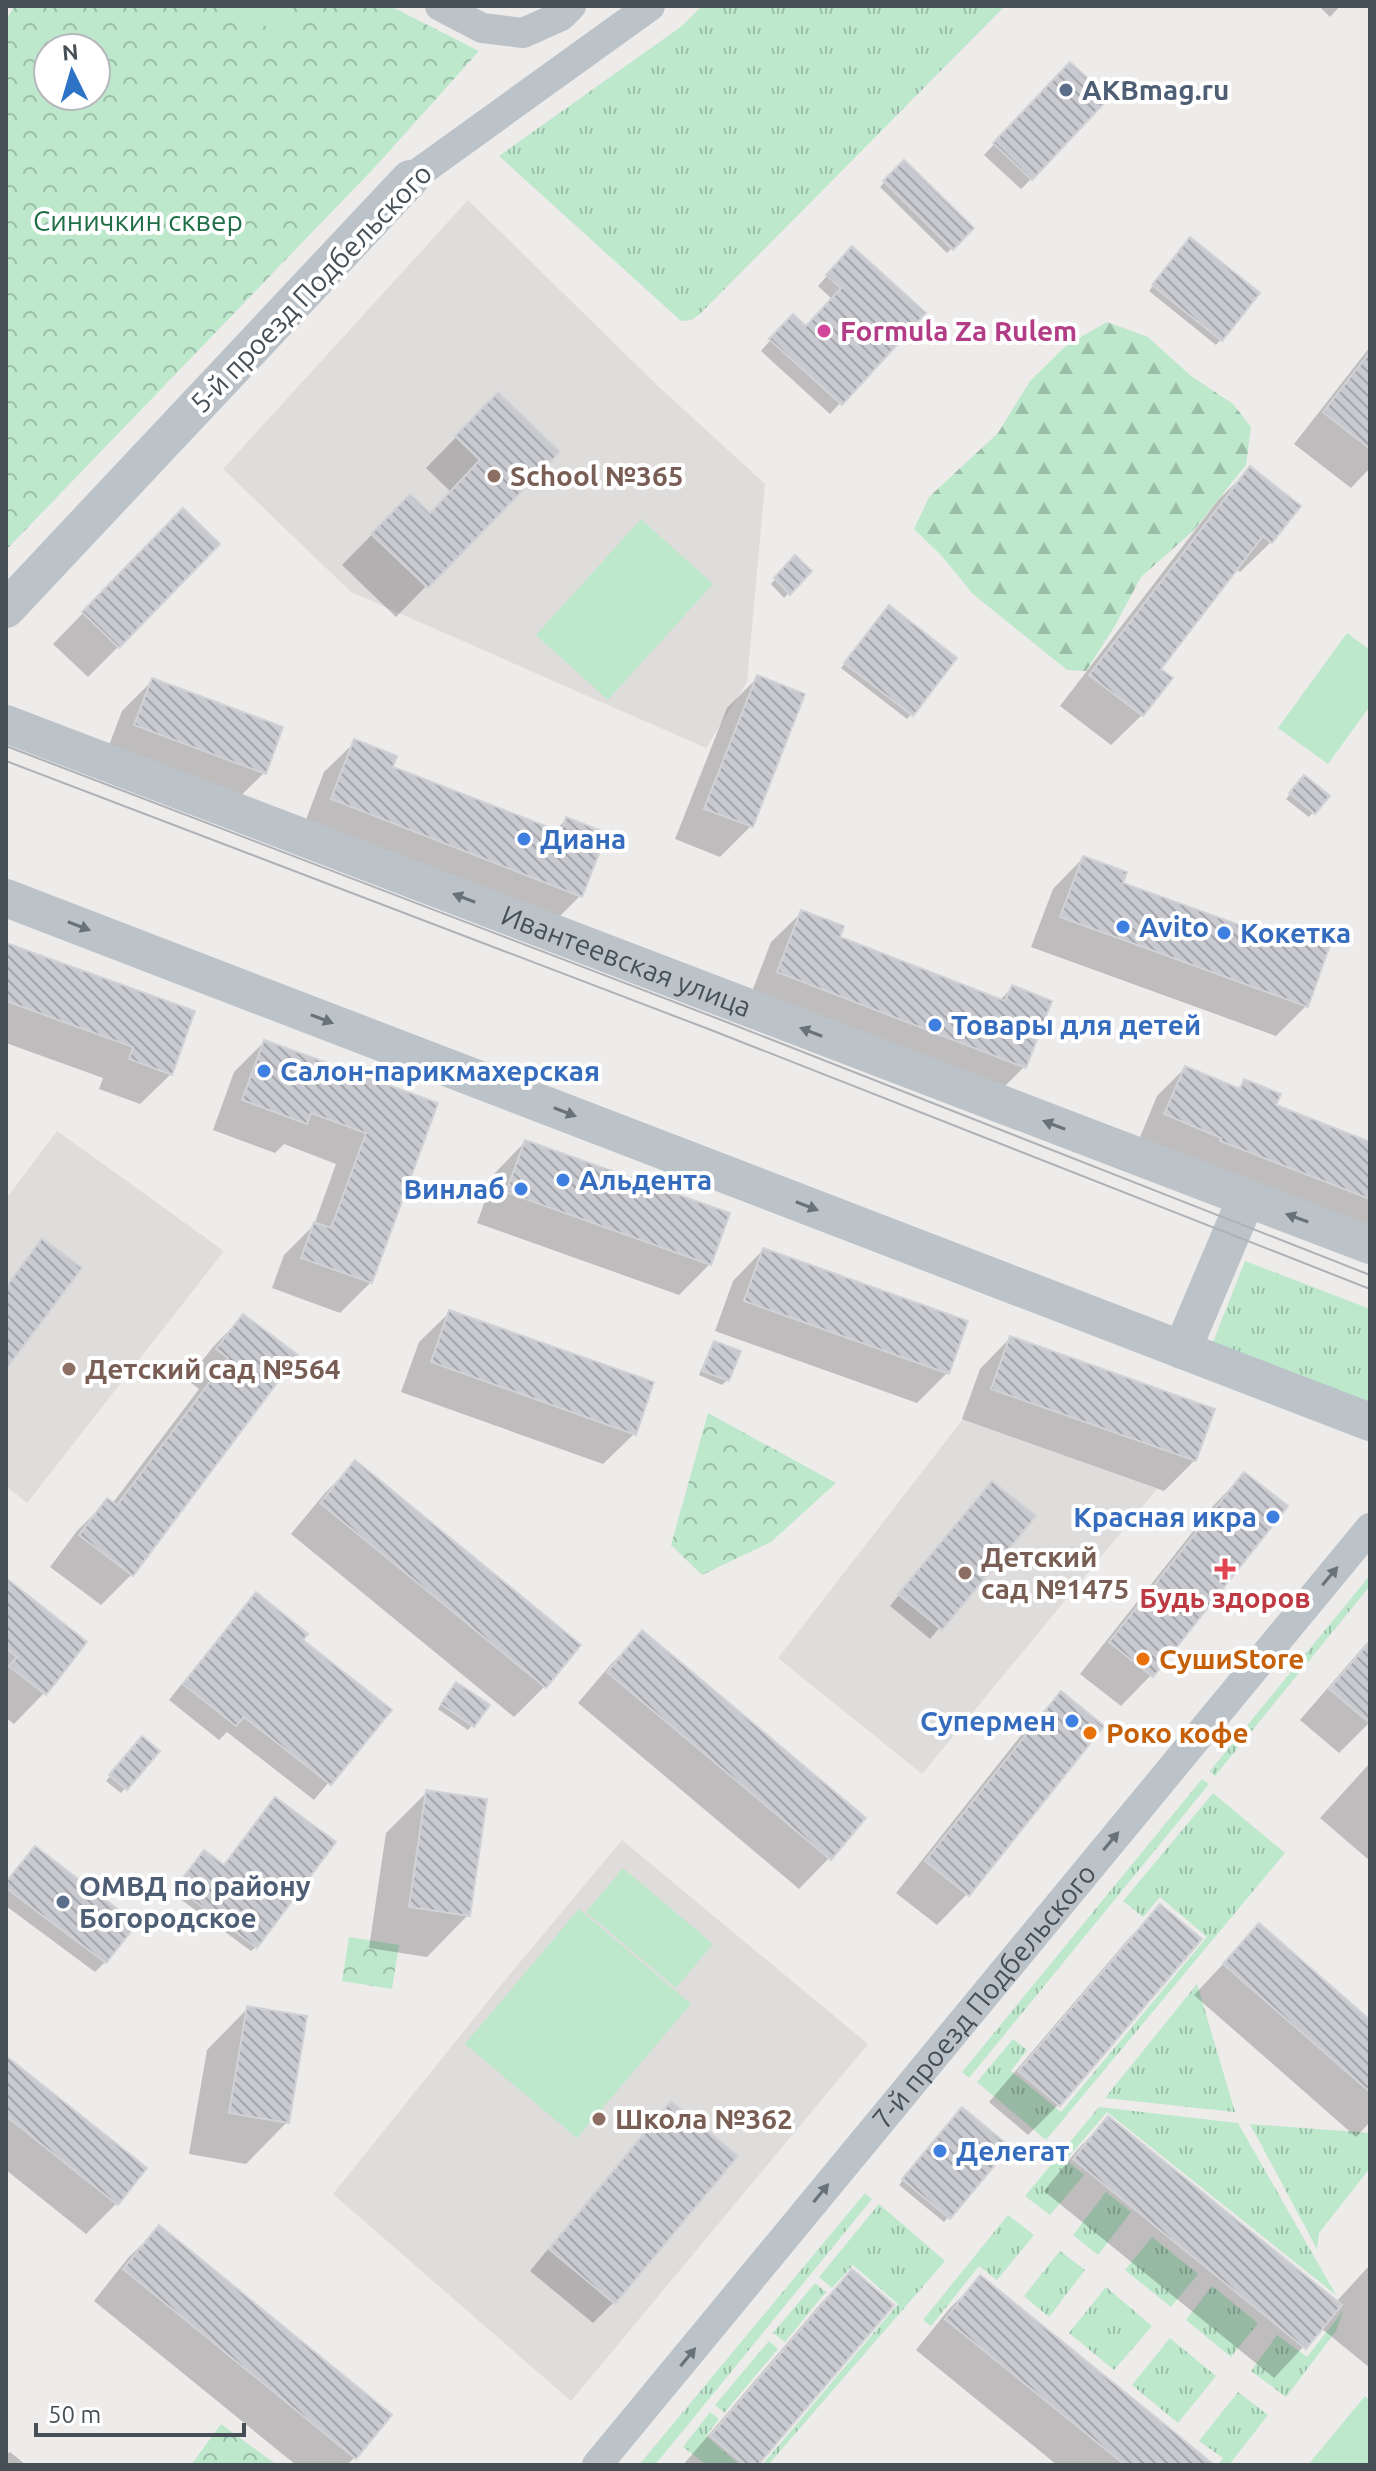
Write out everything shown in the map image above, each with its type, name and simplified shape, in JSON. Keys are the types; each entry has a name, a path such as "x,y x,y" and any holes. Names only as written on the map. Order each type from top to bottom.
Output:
{"street":[{"path":"440,6 482,28 523,33 561,16 571,6"},
{"name":"5-й проезд Подбельского","path":"6,609 410,179 650,6"},
{"name":"Ивантеевская улица","path":"6,724 1370,1245"},
{"path":"6,898 1370,1422"},
{"path":"1182,1350 1246,1199"},
{"name":"7-й проезд Подбельского","path":"597,2465 1370,1528"}],"shaded area":[{"name":"School №365","path":"468,200 658,386 765,484 747,682 706,748 351,592 223,469"},
{"name":"Детский сад №564","path":"57,1131 224,1251 27,1503 6,1486 6,1199"},
{"name":"Детский сад №1475","path":"963,1419 1157,1489 922,1774 778,1658"},
{"name":"Школа №362","path":"622,1840 868,2044 571,2401 333,2194"}],"green space":[{"name":"Синичкин сквер","path":"14,6 390,6 479,51 375,167 6,550 6,21"},
{"path":"223,6 290,6 278,32"},
{"path":"702,6 1005,6 699,315 681,321 499,156 682,26"},
{"path":"1107,322 1148,337 1191,376 1233,404 1251,427 1246,465 1193,531 1141,577 1086,671 1067,670 973,594 941,555 914,529 929,497 998,433 1030,381 1067,345"},
{"path":"641,519 713,584 608,700 536,635"},
{"path":"1347,633 1370,650 1370,706 1328,764 1278,728"},
{"path":"1245,1261 1370,1309 1370,1403 1213,1342"},
{"path":"708,1413 836,1483 771,1542 702,1575 671,1545"},
{"path":"1370,1575 1370,1586 1215,1776 1210,1771"},
{"path":"1202,1779 1209,1784 969,2078 962,2072"},
{"path":"1213,1793 1285,1853 1046,2140 977,2082 1013,2039 1027,2050 1011,2071 1061,2112 1207,1937 1160,1897 1143,1917 1123,1901"},
{"path":"623,1868 713,1944 676,1988 586,1912"},
{"path":"579,1909 691,2004 577,2138 465,2044"},
{"path":"349,1937 399,1945 392,1989 342,1981"},
{"path":"1197,1984 1235,2112 1105,2098"},
{"path":"1099,2107 1238,2123 1336,2295 1107,2112 1066,2160 1084,2175 1050,2215 1025,2196"},
{"path":"1250,2124 1370,2133 1370,2168 1319,2233 1317,2249"},
{"path":"1106,2192 1131,2212 1098,2255 1073,2235"},
{"path":"865,2193 872,2199 655,2465 639,2465"},
{"path":"879,2204 945,2261 768,2465 762,2465 898,2304 853,2265 832,2288 819,2277"},
{"path":"1008,2215 1034,2235 997,2280 979,2266 931,2326 923,2320"},
{"path":"1152,2237 1198,2274 1171,2307 1125,2270"},
{"path":"1060,2251 1085,2270 1049,2317 1024,2296"},
{"path":"815,2283 826,2292 785,2342 773,2333"},
{"path":"1212,2286 1258,2323 1231,2357 1186,2320"},
{"path":"1106,2287 1152,2326 1114,2370 1069,2333"},
{"path":"1343,2311 1336,2331 1286,2397 1251,2371 1277,2335 1307,2357"},
{"path":"1170,2338 1216,2376 1178,2423 1132,2385"},
{"path":"769,2341 778,2349 724,2413 715,2405"},
{"path":"1238,2392 1268,2415 1229,2465 1218,2465 1223,2458 1199,2441"},
{"path":"1365,2396 1370,2401 1370,2465 1308,2465"},
{"path":"710,2412 719,2419 706,2436 740,2465 707,2465 683,2447"},
{"path":"221,2424 277,2465 191,2465"}],"building":[{"path":"1070,62 1109,98 1032,180 993,143"},
{"path":"904,160 974,228 953,250 883,181"},
{"path":"1190,237 1260,293 1222,341 1152,285"},
{"path":"852,246 926,313 842,405 769,339 793,314 806,326 841,288 826,275"},
{"path":"1370,352 1370,449 1323,412"},
{"path":"498,392 560,452 428,588 371,534 410,494 430,513 480,460 455,436"},
{"path":"1250,466 1301,506 1272,543 1263,536 1161,669 1173,678 1143,716 1089,675"},
{"path":"183,508 220,544 119,648 82,612"},
{"path":"795,555 812,571 790,595 774,578"},
{"path":"889,605 957,658 913,716 844,663"},
{"path":"757,675 805,694 753,827 704,809"},
{"path":"152,678 283,727 266,774 134,725"},
{"path":"354,739 397,756 393,767 561,832 566,817 607,833 582,897 331,799"},
{"path":"1304,775 1330,796 1315,814 1289,793"},
{"path":"1083,856 1127,872 1123,883 1281,940 1286,926 1331,942 1308,1007 1060,917"},
{"path":"801,910 844,926 840,937 1005,1001 1012,985 1052,1001 1026,1068 777,972"},
{"path":"6,943 195,1011 172,1075 129,1059 133,1047 6,1001"},
{"path":"264,1040 438,1103 372,1283 301,1258 314,1222 331,1228 366,1133 311,1113 307,1124 242,1100"},
{"path":"1185,1066 1240,1089 1244,1079 1281,1094 1276,1105 1370,1142 1370,1199 1220,1141 1221,1138 1164,1114"},
{"path":"525,1140 730,1213 711,1265 506,1192"},
{"path":"42,1238 82,1268 6,1369 6,1287"},
{"path":"763,1248 968,1321 949,1374 744,1301"},
{"path":"449,1310 654,1382 636,1435 431,1362"},
{"path":"243,1314 298,1355 133,1576 79,1535 107,1498 117,1505 228,1358 216,1349"},
{"path":"1010,1336 1215,1409 1196,1461 991,1389"},
{"path":"714,1341 741,1351 729,1381 702,1371"},
{"path":"355,1460 581,1645 546,1688 320,1503"},
{"path":"1244,1472 1288,1506 1153,1677 1109,1642"},
{"path":"992,1481 1036,1516 942,1630 898,1594"},
{"path":"6,1578 87,1642 46,1695 9,1666 17,1657 6,1648"},
{"path":"256,1592 308,1634 303,1640 392,1710 331,1785 244,1717 236,1726 183,1684"},
{"path":"642,1630 866,1818 831,1860 607,1672"},
{"path":"1370,1641 1370,1723 1329,1689"},
{"path":"456,1682 490,1705 474,1727 441,1704"},
{"path":"1061,1691 1104,1726 969,1896 925,1861"},
{"path":"142,1736 160,1751 127,1790 109,1775"},
{"path":"426,1790 487,1799 470,1916 409,1907"},
{"path":"275,1797 336,1842 257,1948 176,1887 204,1850 224,1865"},
{"path":"35,1846 137,1924 106,1963 6,1888 6,1882"},
{"path":"1160,1904 1202,1939 1060,2106 1018,2071"},
{"path":"1259,1923 1370,2020 1370,2092 1223,1964"},
{"path":"247,2006 307,2016 289,2123 229,2113"},
{"path":"6,2056 147,2168 118,2205 6,2116"},
{"path":"671,2101 738,2156 615,2304 549,2249"},
{"path":"962,2107 1010,2147 950,2219 902,2179"},
{"path":"1108,2116 1342,2305 1306,2349 1073,2159"},
{"path":"159,2225 392,2415 356,2459 123,2269"},
{"path":"852,2269 894,2305 758,2465 745,2465 710,2436"},
{"path":"980,2275 1214,2465 1125,2465 945,2319"}],"tram line":[{"path":"6,746 724,1021 1370,1275"},
{"path":"6,761 711,1030 1370,1289"}],"place":[{"name":"AKBmag.ru","path":"1066,90"},
{"name":"Formula Za Rulem","path":"824,331"},
{"name":"School №365","path":"494,476"},
{"name":"Диана","path":"524,839"},
{"name":"Avito","path":"1123,927"},
{"name":"Кокетка","path":"1224,933"},
{"name":"Товары для детей","path":"935,1025"},
{"name":"Салон-парикмахерская","path":"264,1071"},
{"name":"Альдента","path":"563,1180"},
{"name":"Винлаб","path":"521,1189"},
{"name":"Детский сад №564","path":"69,1369"},
{"name":"Красная икра","path":"1273,1517"},
{"name":"Будь здоров","path":"1225,1569"},
{"name":"Детский сад №1475","path":"965,1573"},
{"name":"СушиStore","path":"1143,1659"},
{"name":"Супермен","path":"1072,1721"},
{"name":"Роко кофе","path":"1090,1733"},
{"name":"ОМВД по району Богородское","path":"63,1902"},
{"name":"Школа №362","path":"599,2119"},
{"name":"Делегат","path":"940,2151"}]}
